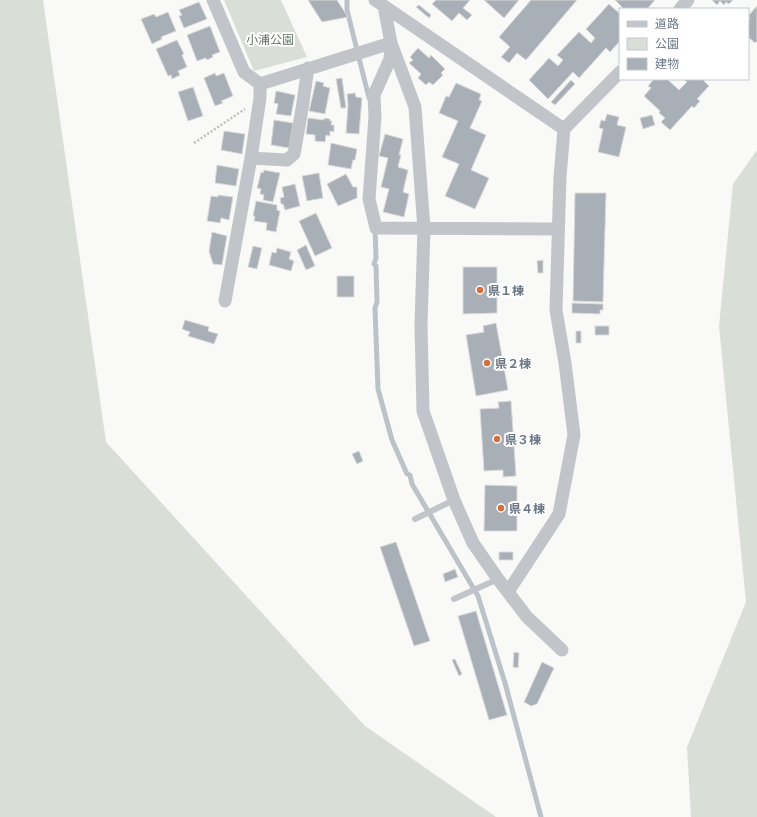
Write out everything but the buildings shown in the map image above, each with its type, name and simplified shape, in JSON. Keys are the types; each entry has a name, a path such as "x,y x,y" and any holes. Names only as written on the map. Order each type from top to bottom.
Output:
{"street":[{"path":"213,0 244,72 260,84"},
{"path":"681,8 688,0"},
{"path":"379,3 391,43 415,107 424,229 421,325 423,411 454,500 473,543 527,617 562,650"},
{"path":"379,3 564,129"},
{"path":"260,84 391,43"},
{"path":"391,43 390,59 374,95 375,117 369,199 376,228 557,230"},
{"path":"251,158 287,160 294,154 308,68"},
{"path":"508,592 559,514 574,435 565,364 556,310 557,230 564,129 619,73"},
{"path":"225,301 251,158 260,98 260,84"}],"lane":[{"path":"415,519 454,500"},
{"path":"454,599 498,579"}],"path":[{"path":"194,143 260,98"}],"green space":[{"path":"0,0 43,0 106,442 365,726 496,817 0,817"},
{"name":"小浦公園","path":"224,0 281,0 307,57 254,71"},
{"path":"757,150 757,817 691,817 687,747 746,602 719,326 733,184"}],"waterway":[{"path":"347,0 347,10 369,98"},
{"path":"375,228 376,258 374,264 376,266 377,302 375,308 378,389 392,440 407,474 410,475 412,484 478,596 505,683 541,817"}],"place":[{"name":"県１棟","path":"480,290"},
{"name":"県２棟","path":"487,363"},
{"name":"県３棟","path":"497,439"},
{"name":"県４棟","path":"501,508"}]}
